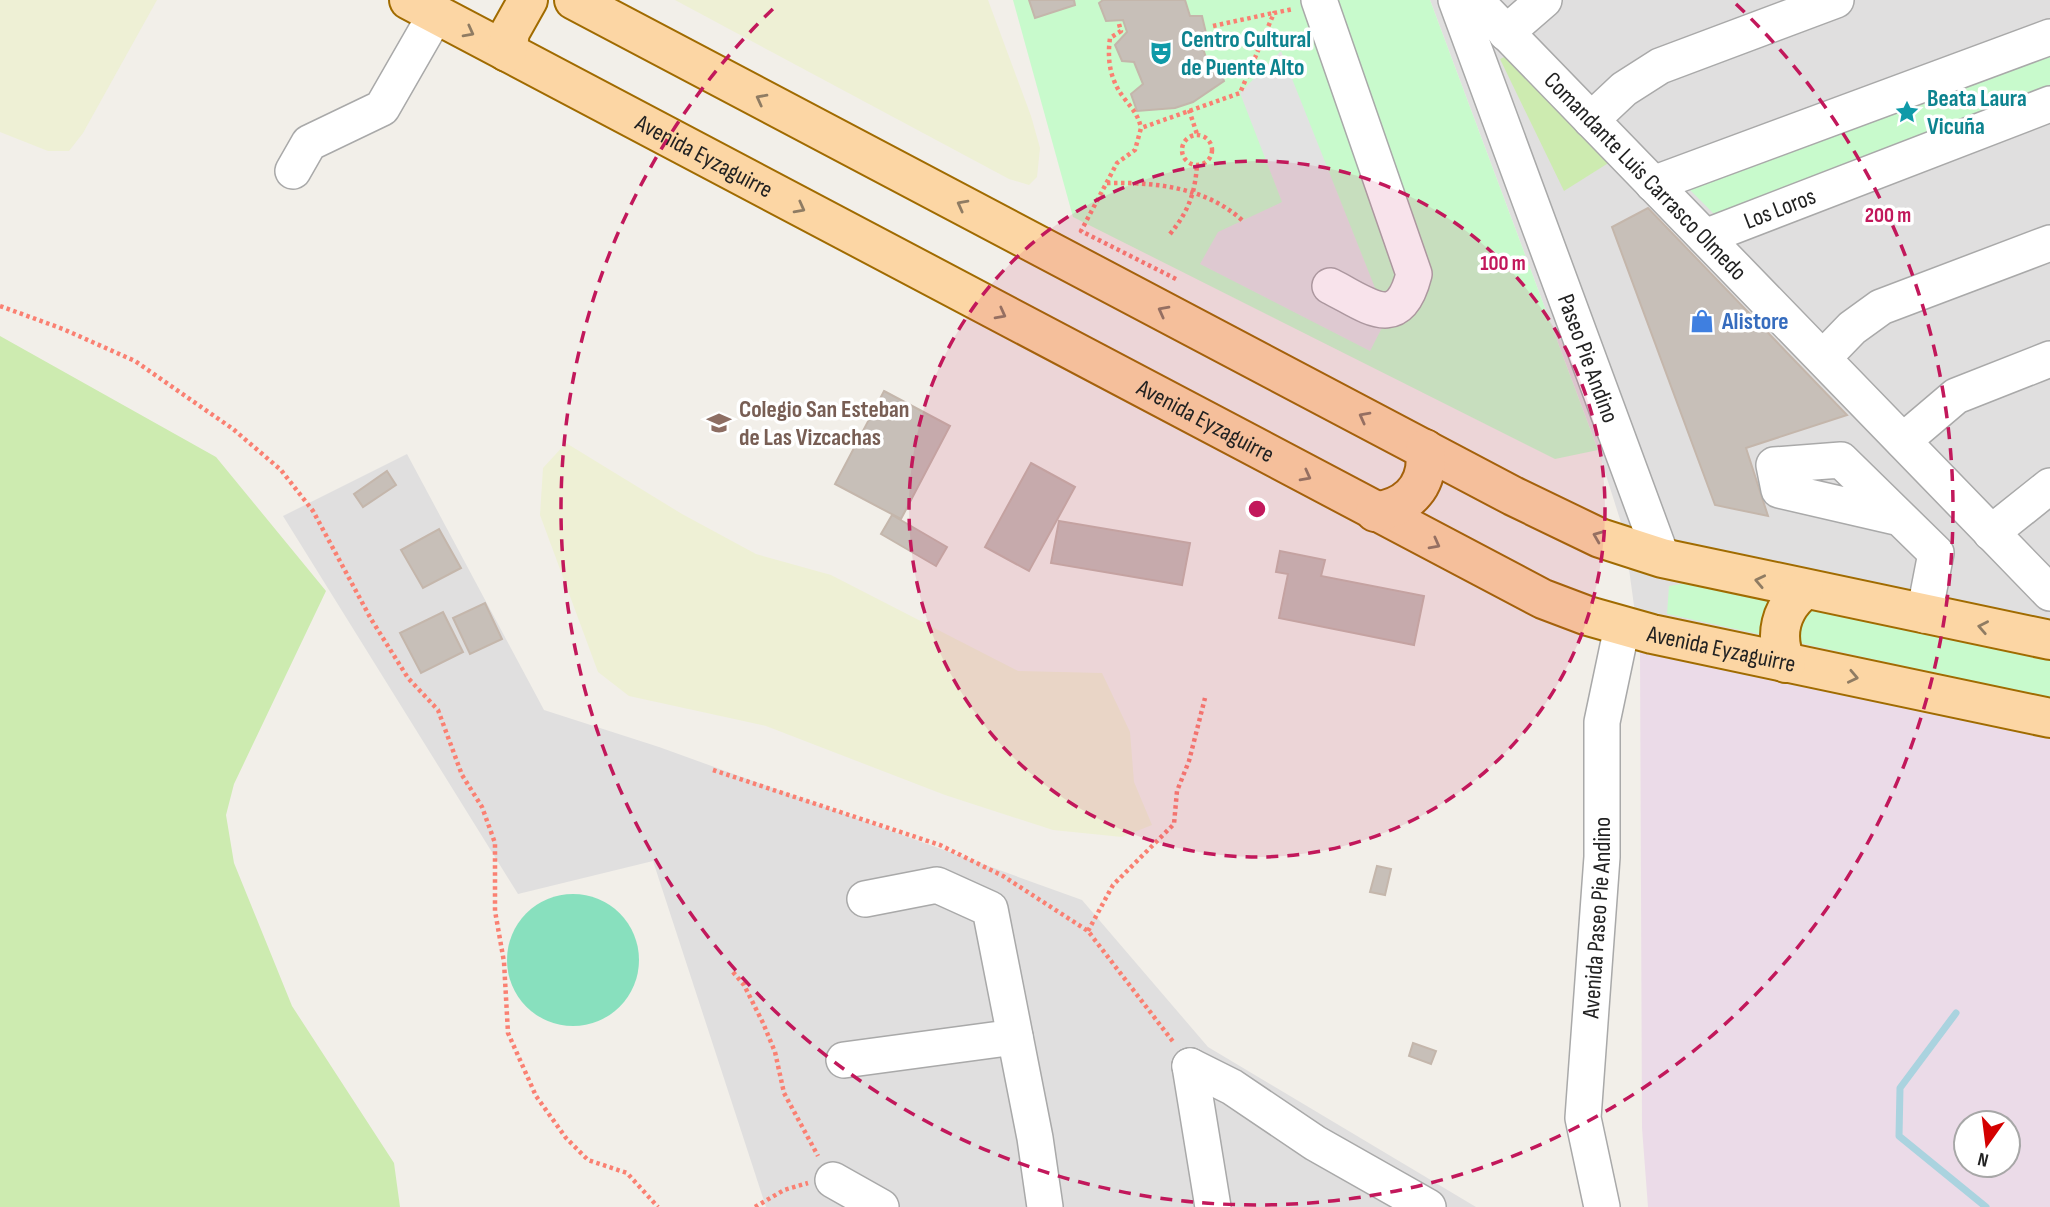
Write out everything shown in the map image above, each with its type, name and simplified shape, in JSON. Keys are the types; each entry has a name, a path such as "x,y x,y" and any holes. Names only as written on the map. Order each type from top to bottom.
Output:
{"main road":[{"path":"507,52 510,32 528,0"},
{"path":"574,0 1570,525 1662,558 1924,615 2042,634"},
{"name":"Avenida Eyzaguirre","path":"423,7 1543,599 1622,626 2050,718"},
{"path":"1375,512 1400,506 1419,488 1426,469 1425,449"},
{"path":"1786,663 1781,651 1780,627 1788,606 1804,590"}],"street":[{"name":"Paseo Pie Andino","path":"1456,0 1662,558"},
{"name":"Comandante Luis Carrasco Olmedo","path":"1475,0 2050,593"},
{"path":"1506,33 1544,0"},
{"path":"1591,120 1624,89 1660,66 1836,0"},
{"path":"1319,2 1414,274 1408,296 1395,309 1380,311 1330,286"},
{"path":"293,171 309,143 382,108 423,7"},
{"path":"1653,184 2050,37"},
{"name":"Los Loros","path":"1705,237 2050,104"},
{"path":"1822,358 1852,328 1881,307 2050,243"},
{"path":"1900,518 1779,490 1774,465 1841,460 1956,397 2050,359"},
{"path":"1841,460 1937,553 1924,615"},
{"path":"1991,533 2050,486"},
{"name":"Avenida Paseo Pie Andino","path":"1602,1207 1583,1118 1602,857 1602,722 1622,626"},
{"path":"865,899 937,885 990,909 1045,1207"},
{"path":"844,1059 1015,1037"},
{"path":"1190,1066 1231,1087 1379,1193 1428,1207"},
{"path":"1190,1066 1213,1207"},
{"path":"833,1180 881,1207"}],"path":[{"path":"1213,26 1319,2"},
{"path":"1141,128 1240,93 1274,13"},
{"path":"1119,24 1121,31 1110,38 1107,58 1114,85 1138,116 1141,128 1135,150 1117,163 1081,230 1176,279"},
{"path":"1189,110 1197,134 1210,142 1212,152 1207,161 1197,165 1185,159 1181,150 1188,137 1197,134"},
{"path":"1170,234 1184,217 1195,194 1197,165"},
{"path":"1107,183 1141,182 1195,194 1232,210 1243,221"},
{"path":"0,306 63,329 135,361 233,429 281,470 313,512 371,619 408,678 438,710 462,775 482,807 495,844 495,911 504,962 508,1033 536,1096 566,1138 588,1160 627,1173 658,1207"},
{"path":"1087,931 1113,885 1174,824 1177,792 1189,761 1205,698"},
{"path":"713,770 940,845 1003,876 1087,931 1153,1013 1190,1066"},
{"path":"733,972 744,985 763,1023 775,1052 784,1093 801,1130 833,1180 801,1183 755,1207"}],"shaded area":[{"path":"1430,0 2050,0 2050,736 1640,650 1624,532 1598,450"},
{"path":"1281,51 1387,318 1370,351 1200,264 1218,232 1282,202 1240,93"},
{"path":"407,454 544,710 659,747 1082,900 1208,1047 1476,1207 766,1207 653,861 518,894 283,516"},
{"path":"1640,650 2050,736 2050,1207 1648,1207 1642,1128"}],"green space":[{"path":"0,0 157,0 83,133 69,151 48,151 0,132"},
{"path":"675,0 988,0 1031,116 1040,148 1037,177 1029,185 1009,179"},
{"path":"1013,0 1430,0 1598,450 1555,459 1073,217"},
{"path":"2050,46 2050,88 1716,216 1685,185"},
{"path":"1511,54 1610,162 1564,191 1500,59"},
{"path":"0,336 216,457 326,591 234,784 226,815 234,863 292,1006 394,1163 400,1207 0,1207"},
{"path":"566,443 682,514 756,554 831,575 1018,671 1102,673 1130,732 1134,782 1152,825 1122,837 1053,830 945,795 766,726 629,696 598,672 540,515 543,468"},
{"path":"1697,581 2050,654 2050,698 1667,614 1669,586"},
{"path":"573,894 598,899 620,913 634,935 639,960 634,985 620,1007 598,1021 573,1026 548,1021 526,1007 512,985 507,960 512,935 526,913 548,899"}],"building":[{"path":"1029,0 1074,0 1075,5 1035,18"},
{"name":"Centro Cultural de Puente Alto","path":"1103,0 1185,0 1190,16 1202,16 1206,33 1200,39 1208,64 1219,66 1224,81 1193,102 1175,108 1137,111 1131,94 1143,84 1134,62 1122,61 1115,45 1127,32 1123,20 1106,21 1099,3"},
{"name":"Alistore","path":"1648,208 1847,415 1746,448 1768,516 1715,505 1612,227"},
{"path":"884,391 950,426 901,519 835,484"},
{"path":"1031,463 1075,487 1029,571 985,547"},
{"path":"387,471 396,485 363,507 354,494"},
{"path":"892,515 947,547 936,566 881,534"},
{"path":"1059,521 1190,543 1182,585 1051,563"},
{"path":"439,529 461,568 423,588 401,550"},
{"path":"1280,551 1325,560 1321,576 1424,596 1414,645 1279,618 1288,574 1276,572"},
{"path":"485,603 502,639 470,654 453,618"},
{"path":"443,612 463,652 421,673 400,633"},
{"path":"1377,866 1391,869 1385,895 1370,892"},
{"path":"1413,1043 1436,1051 1431,1064 1409,1056"}],"waterway":[{"path":"1956,1013 1900,1088 1899,1136 1986,1207"}],"place":[{"name":"Centro Cultural de Puente Alto","path":"1161,53"},
{"name":"Beata Laura Vicuña","path":"1907,112"},
{"name":"Alistore","path":"1702,321"},
{"name":"Colegio San Esteban de Las Vizcachas","path":"719,423"}]}
